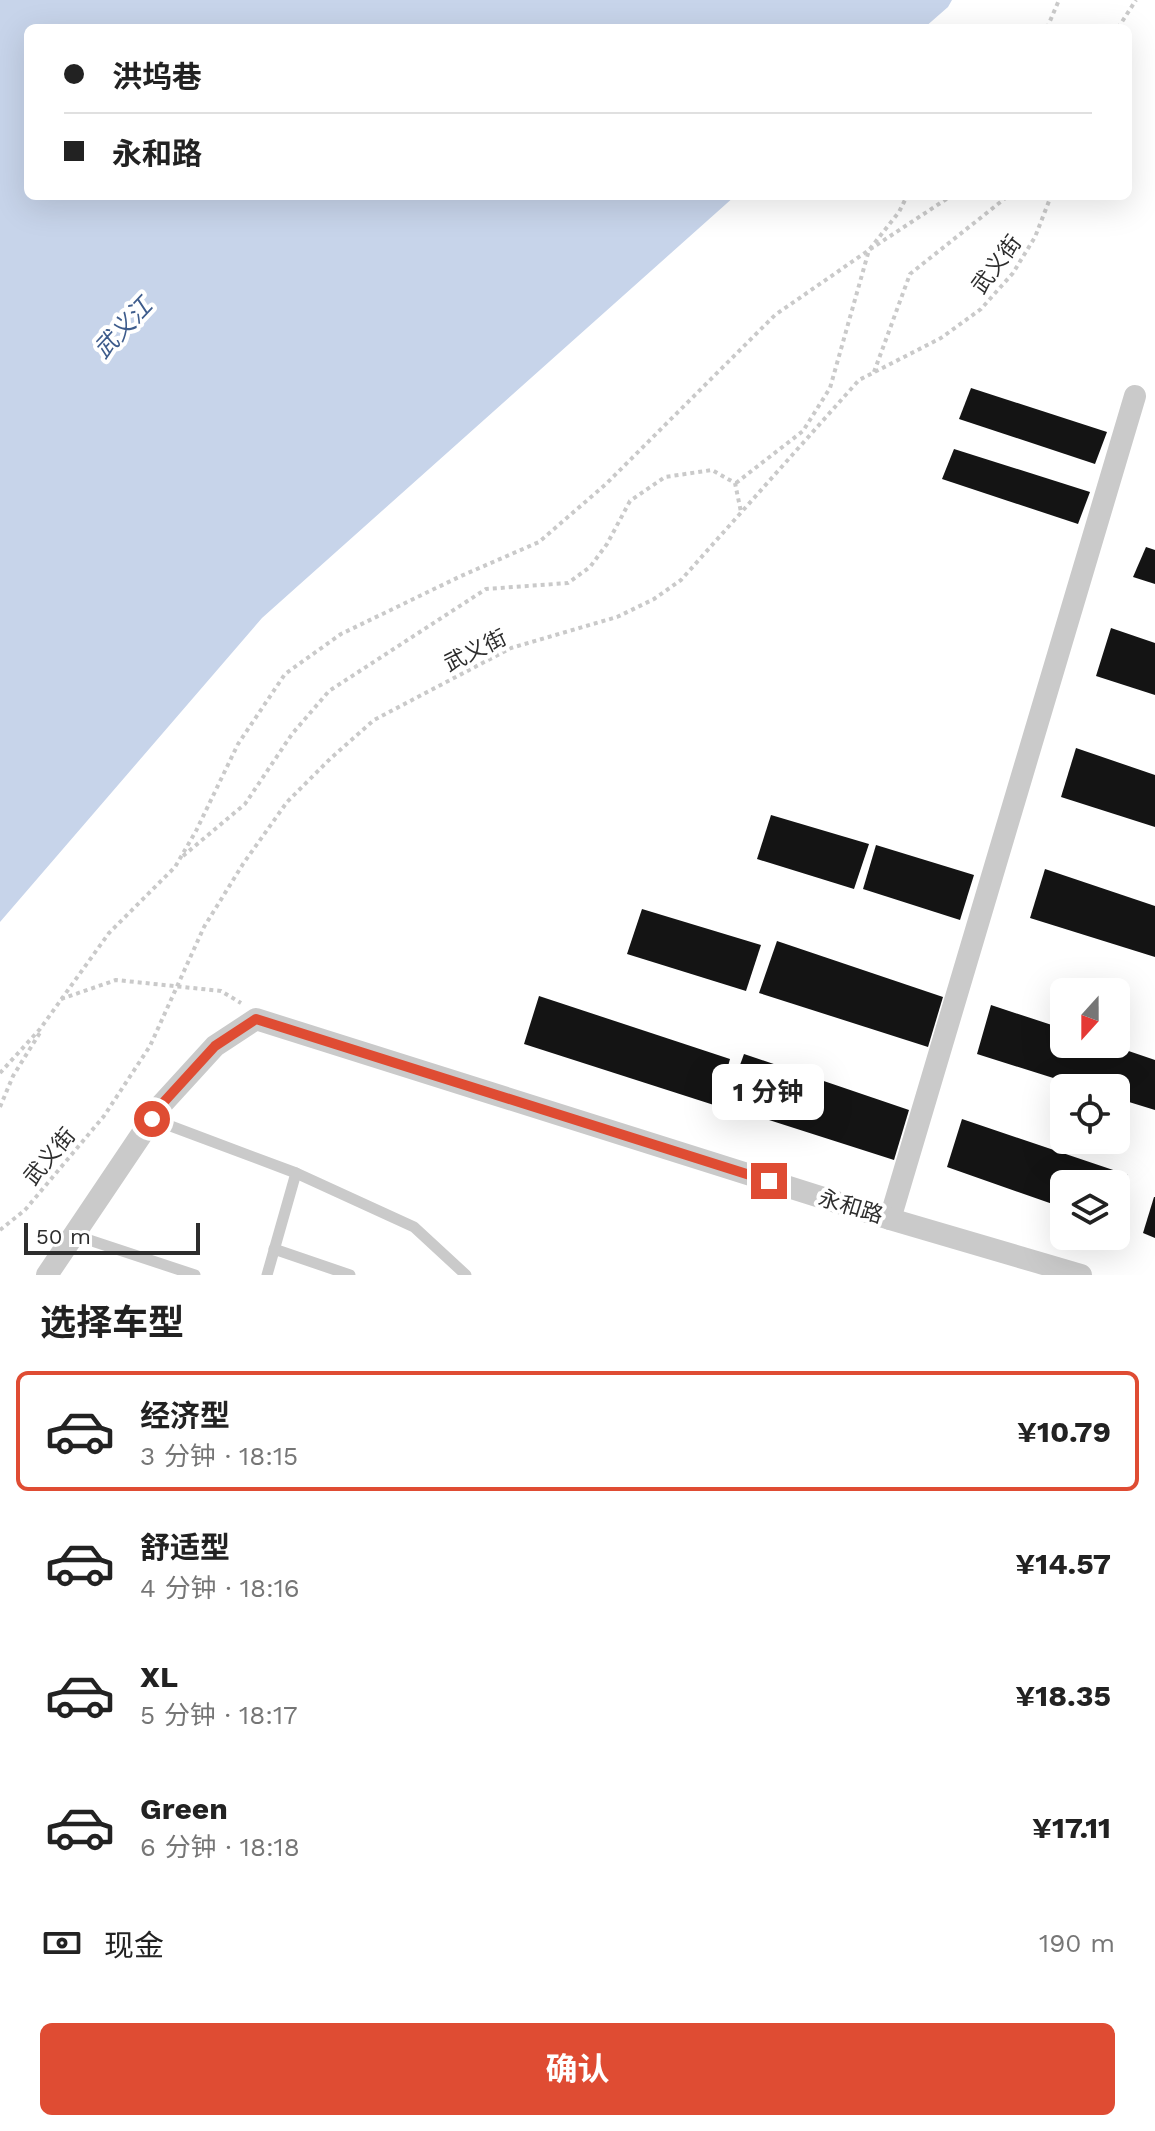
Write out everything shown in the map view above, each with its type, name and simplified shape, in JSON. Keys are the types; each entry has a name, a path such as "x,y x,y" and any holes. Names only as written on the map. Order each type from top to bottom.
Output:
{"street":[{"path":"890,1219 1135,396"},
{"path":"47,1275 162,1104 215,1046 256,1019"},
{"name":"永和路","path":"256,1019 890,1219 1081,1275"}],"lane":[{"path":"152,1119 296,1173 414,1227 466,1275"},
{"path":"267,1275 296,1173"},
{"path":"74,1235 173,1272 195,1275"},
{"path":"274,1249 350,1275"}],"path":[{"path":"1049,24 1059,0"},
{"path":"1121,24 1136,0"},
{"path":"735,483 803,431 830,388 869,250 905,200"},
{"path":"0,1073 40,1029 109,933 175,867 238,744 285,674 341,634 539,542 606,484 775,315 945,200"},
{"path":"874,372 910,274 1003,200"},
{"name":"武义街","path":"0,1230 25,1210 104,1116 150,1046 204,927 243,864 287,802 331,758 374,720 511,648 617,617 654,599 681,580 859,380 941,338 981,309 1013,273 1035,237 1049,200"},
{"path":"180,859 245,804 292,734 329,691 486,589 568,583 590,567 607,544 630,501 665,477 712,470 735,483 741,512"},
{"path":"0,1107 13,1076 61,999 116,980 221,991 240,1002 256,1019"}],"water":[{"name":"武义江","path":"0,0 952,0 929,24 24,24 24,200 731,200 262,618 0,922"}],"building":[{"path":"971,388 1107,432 1095,464 959,419"},
{"path":"954,449 1090,492 1078,524 942,479"},
{"path":"1146,547 1155,550 1155,584 1133,577"},
{"path":"1111,628 1155,643 1155,695 1096,676"},
{"path":"1076,748 1155,775 1155,827 1061,797"},
{"path":"771,815 869,844 854,889 757,859"},
{"path":"876,845 974,875 960,920 863,889"},
{"path":"1045,869 1155,906 1155,957 1030,918"},
{"path":"642,909 761,945 746,991 627,954"},
{"path":"777,941 943,997 928,1047 759,993"},
{"path":"539,996 730,1059 717,1106 524,1044"},
{"path":"991,1005 1050,1024 1050,1058 1130,1058 1130,1051 1155,1060 1155,1110 1130,1102 1130,1074 1050,1074 1050,1077 977,1054"},
{"path":"744,1054 909,1110 894,1160 725,1106"},
{"path":"962,1119 1050,1149 1050,1154 1066,1154 1113,1170 1050,1170 1050,1203 947,1167"},
{"path":"1155,1197 1155,1238 1143,1233"}],"route":[{"path":"152,1119 215,1046 256,1019 769,1181"}]}
